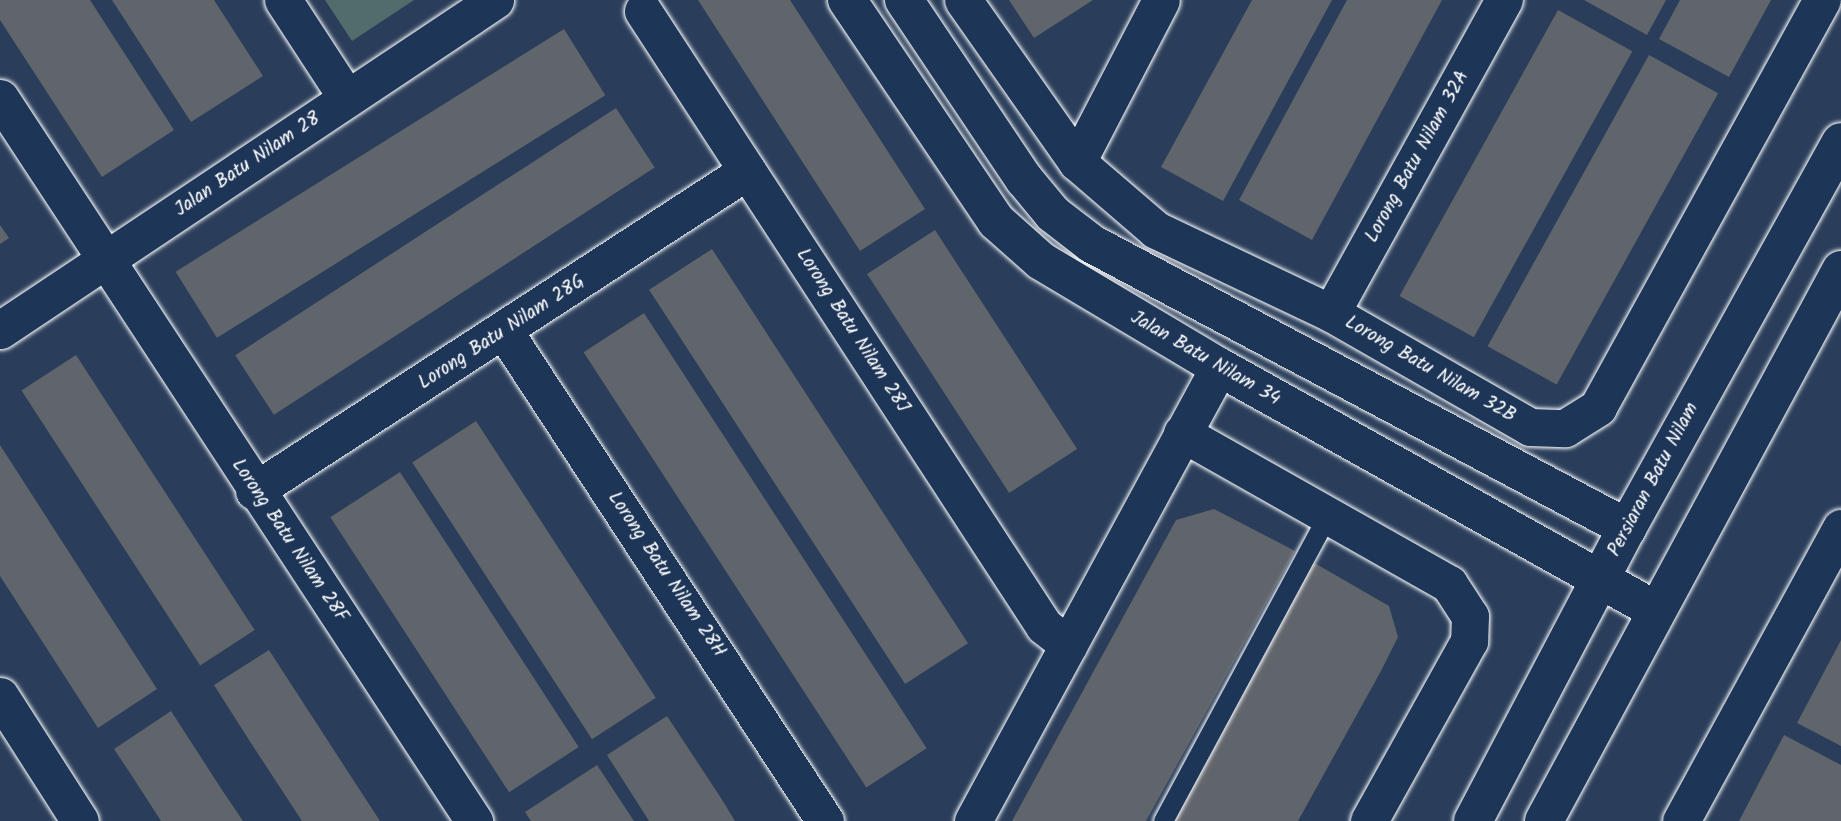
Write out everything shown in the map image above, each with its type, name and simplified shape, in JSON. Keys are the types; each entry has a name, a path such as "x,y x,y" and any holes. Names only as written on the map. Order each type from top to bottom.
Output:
{"street":[{"path":"283,0 347,98"},
{"name":"Jalan Batu Nilam 28","path":"0,330 495,0"},
{"name":"Jalan Batu Nilam 34","path":"847,0 982,201 1018,244 1079,287 1657,611"},
{"path":"904,0 1053,214 1092,244 1283,343 1627,528"},
{"name":"Lorong Batu Nilam 32B","path":"963,0 1008,69 1077,162 1156,230 1331,313 1530,427 1565,428 1598,407 1623,366 1822,0"},
{"path":"1077,162 1161,0"},
{"name":"Lorong Batu Nilam 32A","path":"1331,313 1504,0"},
{"name":"Lorong Batu Nilam 28J","path":"643,11 1044,626 1068,645"},
{"name":"Lorong Batu Nilam 28F","path":"0,98 254,491 474,821"},
{"name":"Persiaran Batu Nilam","path":"1473,821 1627,528 1841,142"},
{"name":"Lorong Batu Nilam 28G","path":"254,491 747,172"},
{"path":"1544,821 1841,270"},
{"path":"1202,301 1219,367"},
{"name":"Lorong Batu Nilam 28H","path":"504,331 825,821"},
{"path":"973,821 1219,367 1283,343"},
{"path":"1182,433 1449,584 1470,616 1469,641 1369,821"},
{"path":"1681,821 1829,577 1841,528"},
{"path":"0,696 80,821"}],"lane":[{"path":"1163,821 1328,514"}],"green space":[{"path":"325,0 414,0 352,41"}],"building":[{"path":"0,0 90,0 174,130 102,177 0,20"},
{"path":"112,0 214,0 263,76 191,122"},
{"path":"698,0 790,0 925,209 860,251"},
{"path":"1009,0 1093,0 1034,38"},
{"path":"1252,0 1332,0 1223,201 1161,167"},
{"path":"1347,0 1442,0 1312,240 1239,200"},
{"path":"1584,0 1666,0 1647,35"},
{"path":"1680,0 1771,0 1729,77 1659,39"},
{"path":"1558,10 1632,51 1474,337 1399,296"},
{"path":"564,29 605,95 217,338 176,272"},
{"path":"1649,55 1718,93 1557,385 1488,346"},
{"path":"616,108 655,168 274,415 235,355"},
{"path":"0,225 9,238 0,244"},
{"path":"935,230 1077,449 1009,493 867,274"},
{"path":"712,249 968,643 905,684 649,290"},
{"path":"644,313 927,748 866,787 584,352"},
{"path":"76,355 255,630 200,665 21,390"},
{"path":"476,421 656,698 592,739 412,462"},
{"path":"0,445 157,689 98,728 0,576"},
{"path":"400,472 579,747 509,792 330,517"},
{"path":"1214,509 1295,551 1146,821 1012,821 1176,520"},
{"path":"1311,561 1389,606 1398,637 1381,671 1298,821 1171,821"},
{"path":"1841,640 1841,746 1797,723"},
{"path":"269,650 380,821 302,821 249,740 214,685"},
{"path":"171,711 243,821 161,821 114,749"},
{"path":"667,716 735,821 649,821 607,755"},
{"path":"1784,735 1841,765 1841,821 1739,821"},
{"path":"597,765 634,821 531,821 525,812"}]}
